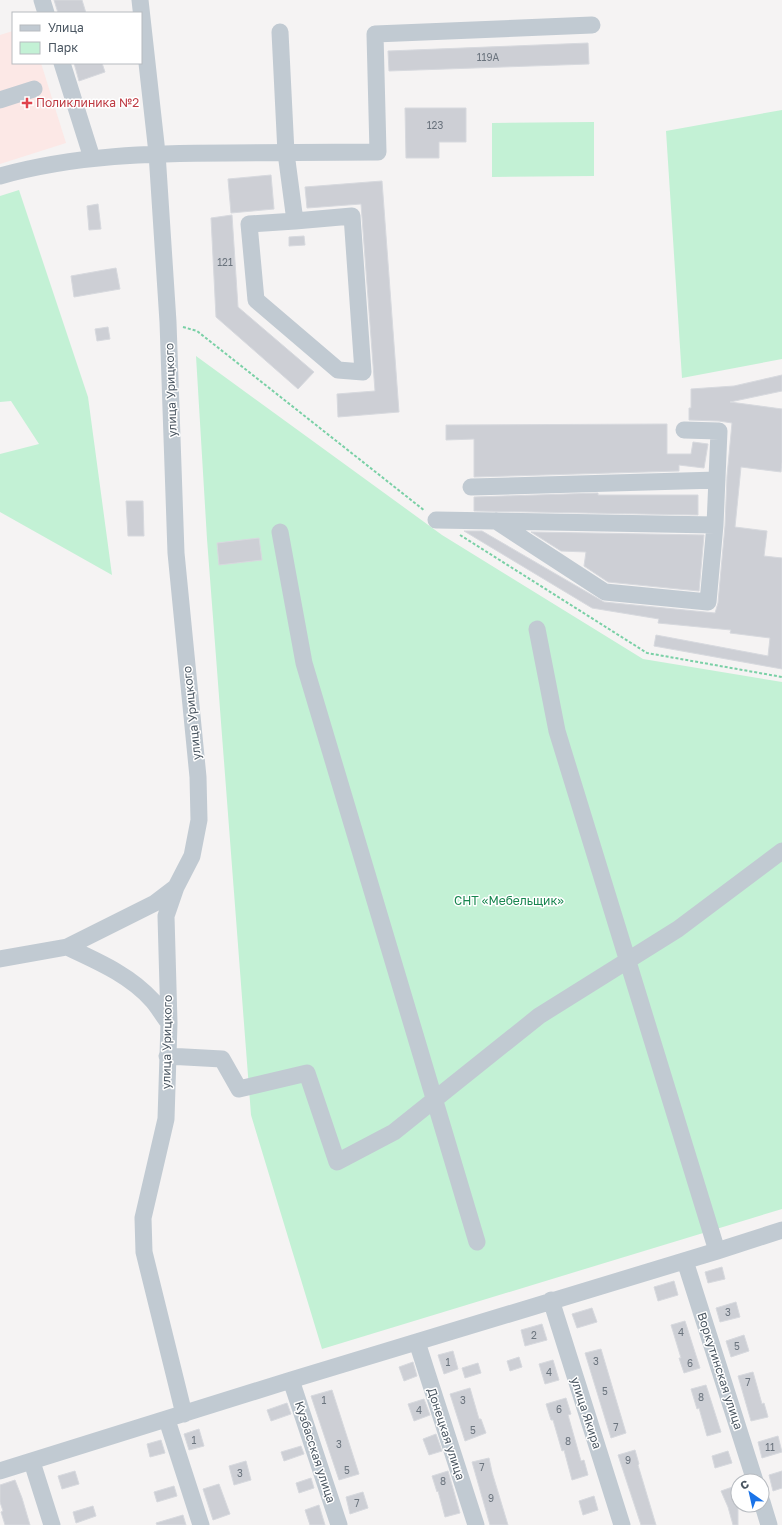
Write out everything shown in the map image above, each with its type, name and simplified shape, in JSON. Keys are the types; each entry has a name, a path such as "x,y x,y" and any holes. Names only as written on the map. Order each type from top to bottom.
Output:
{"street":[{"path":"42,0 46,12"},
{"name":"улица Урицкого","path":"140,0 141,12"},
{"name":"улица Урицкого","path":"142,18 157,153 168,322 176,553 198,777 199,820 192,856 176,887 166,916 169,1023 166,1119 143,1218 144,1252 184,1414"},
{"path":"0,176 60,163 92,158 157,153 378,152 375,34 592,25"},
{"path":"280,32 286,153 295,221"},
{"path":"62,64 92,158"},
{"path":"0,100 34,89"},
{"path":"352,216 363,372 338,370 256,300 249,224 295,221 352,216"},
{"path":"496,521 605,592 708,602 719,431 684,430"},
{"path":"471,487 717,480"},
{"path":"436,520 714,525"},
{"path":"280,532 304,663 477,1242"},
{"path":"536,629 557,731 629,960 717,1251"},
{"path":"168,1056 222,1059 239,1089 307,1073 337,1162 394,1132 539,1016 678,929 782,851"},
{"path":"0,959 67,947 155,903 176,887"},
{"path":"67,947 108,966 132,982 152,1000 169,1023"},
{"path":"0,1472 291,1380 551,1300 685,1261 782,1230"},
{"name":"Воркутинская улица","path":"685,1261 752,1473"},
{"name":"улица Якира","path":"551,1300 622,1525"},
{"name":"Донецкая улица","path":"417,1342 476,1525"},
{"name":"Кузбасская улица","path":"291,1380 339,1525"},
{"path":"167,1420 201,1525"},
{"path":"32,1462 52,1525"},
{"path":"765,1513 769,1525"}],"shaded area":[{"name":"Поликлиника №2","path":"12,31 12,64 41,64 66,143 0,164 0,35"}],"green space":[{"path":"782,110 782,359 682,378 666,131"},
{"path":"594,122 594,176 492,177 492,123"},
{"path":"19,190 88,397 112,575 0,512 0,454 39,444 11,401 0,402 0,196"},
{"name":"СНТ «Мебельщик»","path":"196,356 442,535 643,659 782,682 782,1209 322,1349 251,1115 207,539"}],"building":[{"path":"54,0 82,0 86,12 58,12"},
{"path":"588,43 589,64 389,71 388,51"},
{"path":"74,64 102,64 105,72 79,81"},
{"path":"405,108 466,108 466,142 439,142 439,158 406,158"},
{"path":"271,175 274,209 231,213 228,179"},
{"path":"382,181 399,412 338,417 337,394 375,391 361,204 307,208 305,187"},
{"path":"98,204 101,229 89,230 87,206"},
{"path":"232,215 238,307 314,372 298,389 216,317 211,218"},
{"path":"304,236 305,245 289,246 289,237"},
{"path":"116,268 120,289 74,297 71,276"},
{"path":"108,327 110,339 97,341 95,329"},
{"path":"782,375 782,391 730,402 782,409 781,472 741,467 735,527 767,531 764,556 782,558 782,669 654,646 656,635 768,656 770,638 730,633 731,630 658,623 659,619 592,608 464,531 482,531 604,602 715,613 718,603 725,526 727,476 732,423 689,420 689,408 691,408 691,389 734,386"},
{"path":"667,424 667,454 691,454 693,442 708,444 704,468 679,465 679,471 474,477 474,439 446,440 446,425"},
{"path":"598,493 598,495 698,495 698,515 474,511 474,497"},
{"path":"126,501 143,501 144,536 128,536"},
{"path":"531,532 704,535 699,591 608,582 584,566 586,552 561,551"},
{"path":"259,538 262,560 219,565 217,543"},
{"path":"722,1267 725,1279 708,1283 705,1272"},
{"path":"674,1281 678,1295 658,1301 654,1287"},
{"path":"736,1302 740,1317 720,1322 716,1308"},
{"path":"592,1308 597,1322 577,1328 572,1314"},
{"path":"685,1321 700,1368 684,1373 671,1325"},
{"path":"542,1324 547,1340 525,1346 521,1330"},
{"path":"744,1335 749,1351 731,1357 726,1341"},
{"path":"601,1349 626,1433 611,1438 585,1353"},
{"path":"453,1351 458,1369 444,1374 438,1355"},
{"path":"519,1357 522,1367 510,1371 507,1361"},
{"path":"553,1360 559,1380 545,1384 539,1364"},
{"path":"413,1362 417,1376 404,1381 399,1367"},
{"path":"478,1363 481,1373 465,1378 462,1368"},
{"path":"753,1372 762,1404 764,1403 768,1417 751,1421 738,1376"},
{"path":"706,1385 721,1432 707,1436 699,1408 697,1409 691,1389"},
{"path":"470,1388 479,1419 481,1419 486,1433 465,1441 450,1394"},
{"path":"332,1390 359,1474 339,1480 311,1396"},
{"path":"566,1398 571,1414 568,1415 581,1461 584,1460 588,1475 572,1480 564,1450 562,1451 553,1420 551,1420 546,1404"},
{"path":"424,1399 430,1415 414,1421 408,1404"},
{"path":"287,1403 291,1414 271,1421 267,1410"},
{"path":"199,1429 204,1446 189,1450 184,1434"},
{"path":"436,1434 442,1451 429,1455 423,1439"},
{"path":"778,1436 782,1452 762,1458 758,1442"},
{"path":"161,1440 165,1453 150,1457 147,1444"},
{"path":"301,1446 304,1454 284,1461 281,1452"},
{"path":"635,1450 656,1525 641,1525 618,1455"},
{"path":"728,1451 732,1463 715,1468 712,1456"},
{"path":"489,1458 508,1525 490,1525 472,1462"},
{"path":"246,1461 251,1480 234,1485 229,1466"},
{"path":"75,1471 79,1484 62,1489 58,1476"},
{"path":"448,1471 460,1513 445,1517 432,1476"},
{"path":"782,1471 782,1488 773,1491 770,1475"},
{"path":"311,1478 314,1488 299,1493 296,1483"},
{"path":"15,1480 30,1525 5,1525 1,1512 3,1511 0,1502 0,1485"},
{"path":"219,1484 230,1514 213,1520 203,1489"},
{"path":"174,1486 177,1496 157,1502 154,1492"},
{"path":"730,1488 730,1513 738,1513 738,1525 733,1525 728,1507 721,1491"},
{"path":"363,1492 368,1508 350,1514 346,1497"},
{"path":"594,1496 598,1510 583,1515 579,1501"},
{"path":"319,1505 325,1525 310,1525 305,1510"},
{"path":"93,1506 96,1516 76,1523 73,1512"},
{"path":"183,1515 186,1525 157,1525 156,1523"}],"place":[{"name":"Поликлиника №2","path":"27,103"}]}
